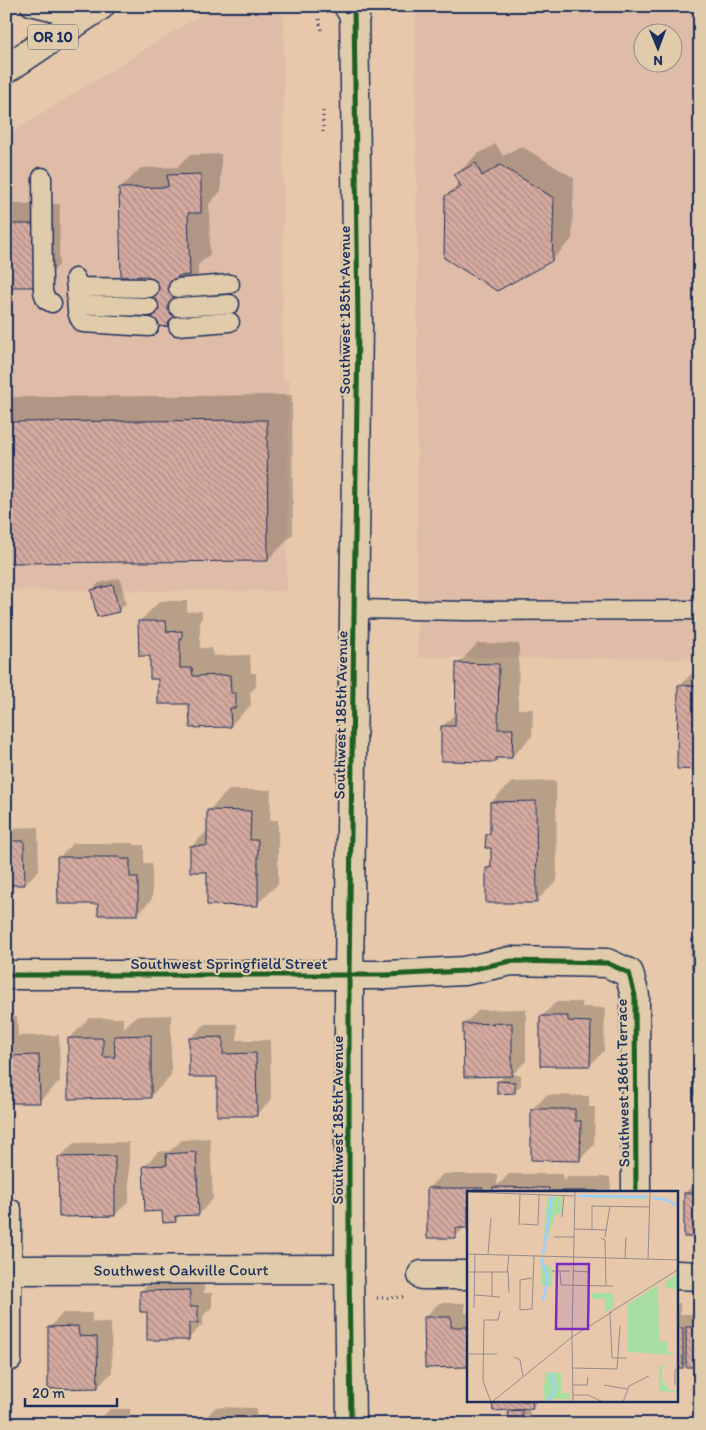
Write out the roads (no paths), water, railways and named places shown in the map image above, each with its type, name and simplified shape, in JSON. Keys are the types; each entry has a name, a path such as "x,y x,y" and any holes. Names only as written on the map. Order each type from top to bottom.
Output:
{"main road":[{"name":"OR 10","path":"6,69 93,10"},
{"name":"Southwest 185th Avenue","path":"351,1424 349,975 358,326 352,10"},
{"name":"Southwest Springfield Street","path":"6,975 349,975 464,971 511,961 607,963 629,973"},
{"name":"Southwest 186th Terrace","path":"629,973 635,996 636,1191"},
{"name":"Southwest Oakville Court","path":"13,1270 349,1269"},
{"path":"422,1275 467,1275"},
{"path":"678,1276 700,1276"}],"lane":[{"path":"30,6 55,12 93,10"},
{"path":"42,177 43,292 46,300 52,302"},
{"path":"149,288 85,288 79,286 75,278 79,320 83,323 149,327"},
{"path":"178,288 230,284"},
{"path":"76,293 80,302 86,304 149,307"},
{"path":"178,306 230,304"},
{"path":"178,326 230,322"},
{"path":"355,609 466,611 700,610"},
{"path":"12,1209 12,1361"}]}
